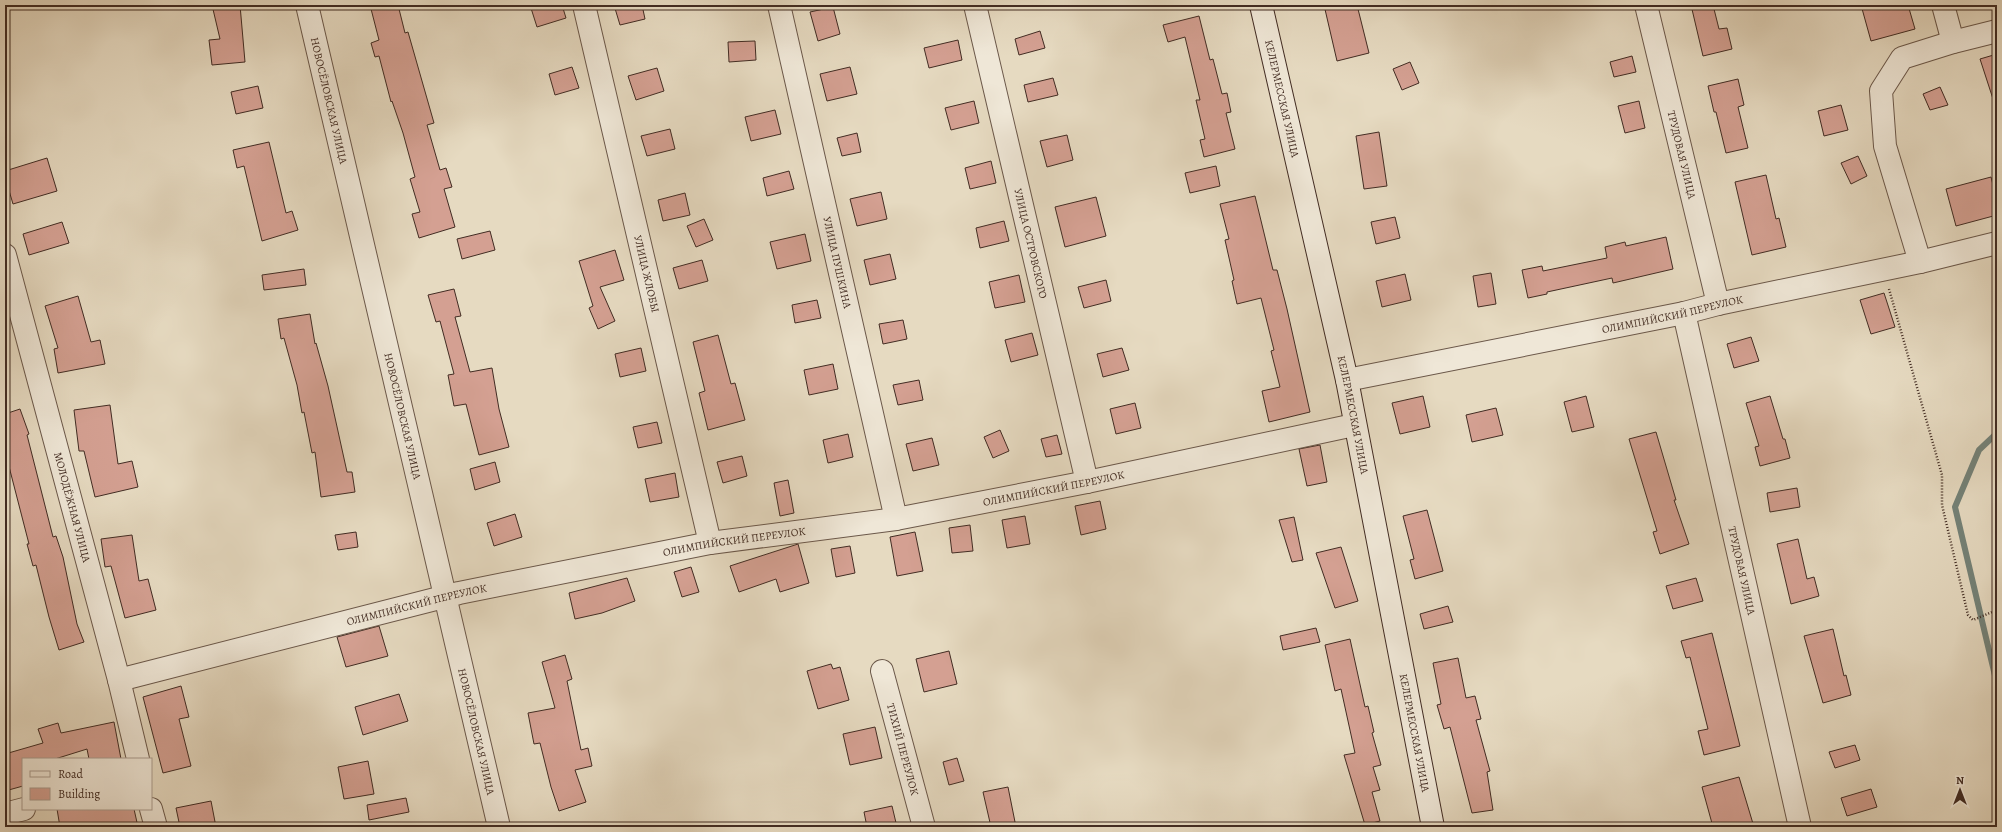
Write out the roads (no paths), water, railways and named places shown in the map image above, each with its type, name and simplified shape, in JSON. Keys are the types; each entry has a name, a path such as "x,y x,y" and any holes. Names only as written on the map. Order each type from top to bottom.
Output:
{"street":[{"name":"НОВОСЁЛОВСКАЯ УЛИЦА","path":"307,5 499,827"},
{"name":"УЛИЦА ЖЛОБЫ","path":"584,5 710,543"},
{"name":"УЛИЦА ПУШКИНА","path":"779,5 896,519"},
{"name":"УЛИЦА ОСТРОВСКОГО","path":"975,5 1087,482"},
{"name":"КЕЛЕРМЕССКАЯ УЛИЦА","path":"1262,5 1347,380 1354,425 1433,827"},
{"name":"ТРУДОВАЯ УЛИЦА","path":"1646,5 1718,304"},
{"path":"1944,5 1953,42"},
{"path":"1920,262 1885,146 1881,91 1902,58 1953,42 1997,31"},
{"name":"ОЛИМПИЙСКИЙ ПЕРЕУЛОК","path":"1347,380 1684,313 1718,304 1920,262 1997,243"},
{"name":"МОЛОДЁЖНАЯ УЛИЦА","path":"5,255 9,283 119,680 138,758"},
{"name":"ТРУДОВАЯ УЛИЦА","path":"1684,313 1800,827"},
{"name":"ОЛИМПИЙСКИЙ ПЕРЕУЛОК","path":"119,680 446,595 710,543 896,519 1087,482 1354,425"},
{"name":"ТИХИЙ ПЕРЕУЛОК","path":"882,671 924,827"},
{"path":"5,814 22,810"},
{"path":"151,810 156,827"}],"waterway":[{"path":"1997,433 1979,450 1955,507 1997,684"}]}
